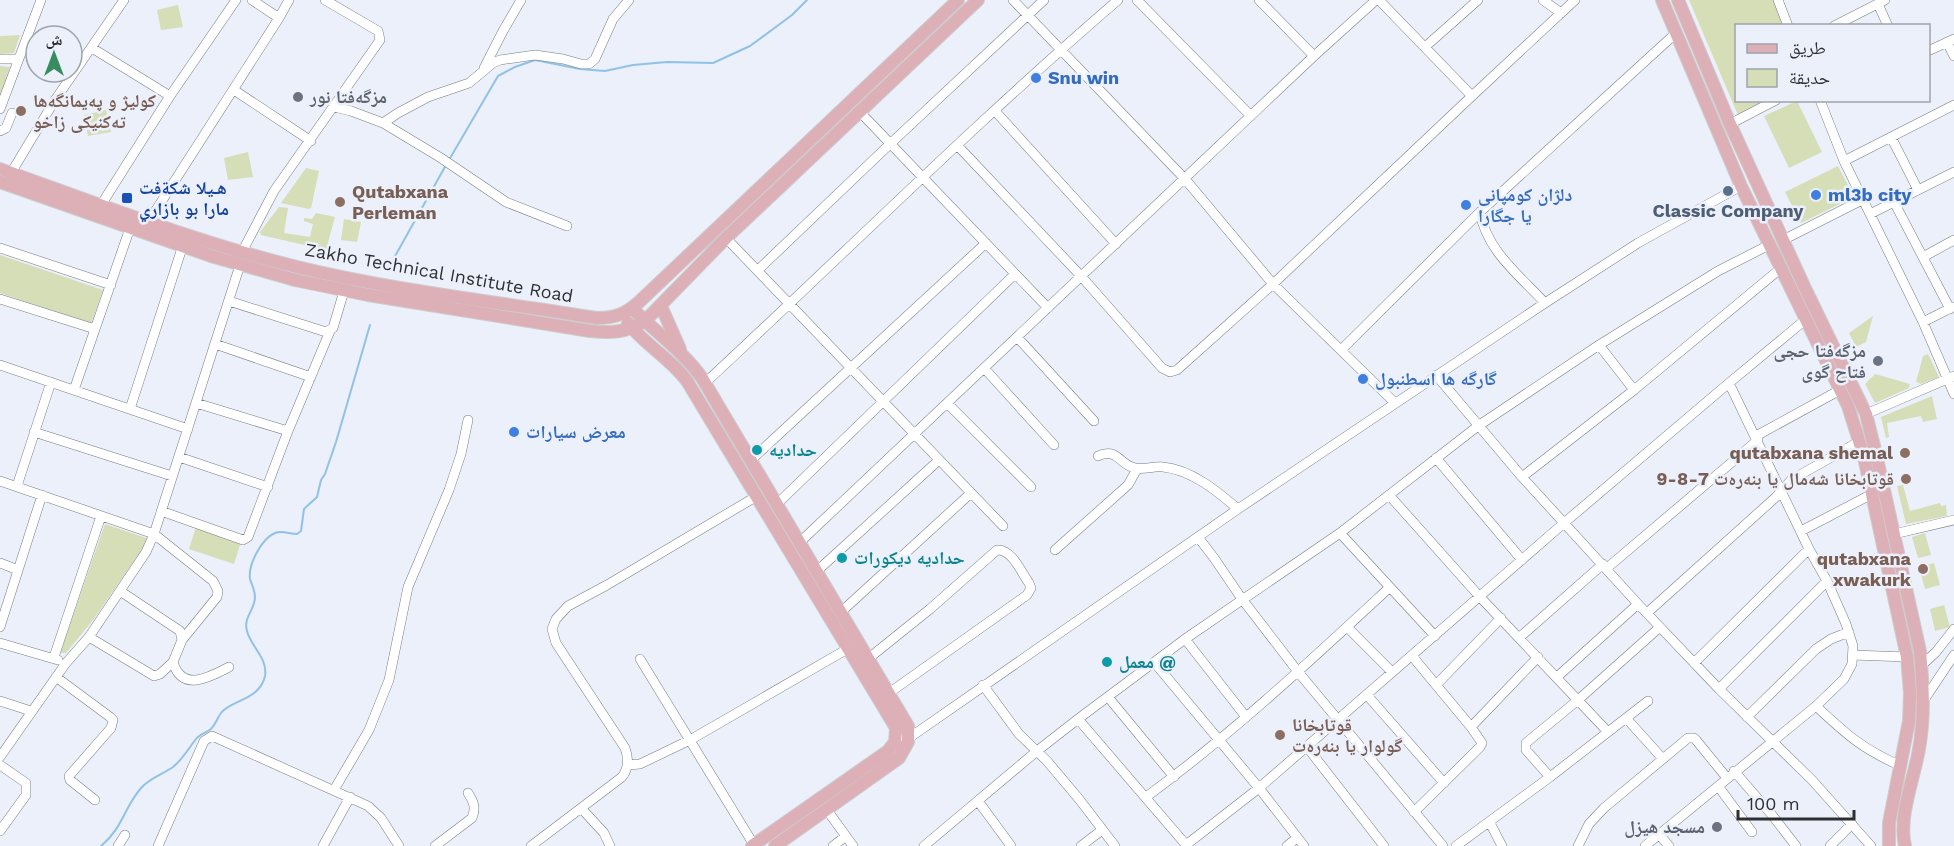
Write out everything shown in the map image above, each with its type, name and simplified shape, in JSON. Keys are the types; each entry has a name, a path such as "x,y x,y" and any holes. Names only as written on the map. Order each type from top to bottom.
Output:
{"main road":[{"path":"627,312 958,0"},
{"path":"0,182 240,265 295,280 344,291 590,331 618,332 632,329 645,321 726,238 978,0"},
{"path":"1662,0 1741,186 1840,390 1860,441 1907,657 1910,707 1889,823 1889,846"},
{"path":"1678,0 1730,124 1866,414 1920,651 1924,700 1919,751 1903,828 1905,846"},
{"name":"Zakho Technical Institute Road","path":"5,171 242,252 297,267 370,282 597,318 613,318 627,312"},
{"path":"1792,292 1804,286"},
{"path":"661,306 682,353"},
{"path":"627,312 645,321 682,353 705,383 906,722 903,738 888,751 753,845"},
{"path":"627,312 632,329 670,362 687,381 895,724 906,747 899,758 775,846"},
{"path":"670,362 682,353"}],"street":[{"path":"0,109 41,0"},
{"path":"5,171 124,0"},
{"path":"101,205 170,96 236,0"},
{"path":"252,0 279,18"},
{"path":"149,221 289,0"},
{"path":"242,252 274,191 380,40 378,31 326,0"},
{"path":"482,73 521,0"},
{"path":"383,123 412,104 469,83 486,68 500,60 521,56 550,56 589,64 595,59 613,19 628,0"},
{"path":"1013,0 1185,179 1273,284 1395,403"},
{"path":"758,270 1044,0"},
{"path":"705,383 957,145 1118,0"},
{"path":"1137,0 1251,116"},
{"path":"1259,0 1314,56"},
{"path":"800,543 1314,56 1378,0 1472,96"},
{"path":"1425,47 1478,0"},
{"path":"1543,0 1561,13"},
{"path":"957,145 1081,276 1162,368 1170,372 1179,368 1273,284 1575,0"},
{"path":"1778,0 1787,24"},
{"path":"1837,24 1881,2 1887,24"},
{"path":"1342,349 1480,212 1676,33"},
{"path":"1930,50 1950,40 1954,56"},
{"path":"92,48 170,96"},
{"path":"0,59 19,59"},
{"path":"234,90 311,141"},
{"path":"1730,124 1772,102"},
{"path":"1824,102 1844,161 1951,377 1954,394"},
{"path":"1844,161 1954,105"},
{"path":"334,108 351,111 383,123 441,158 506,202 567,226"},
{"path":"995,111 1116,244"},
{"path":"860,112 1048,308"},
{"path":"0,131 6,128 12,113"},
{"path":"1891,137 1918,190"},
{"path":"1870,214 1954,172"},
{"path":"903,738 1545,303 1638,243 1741,186"},
{"path":"1783,240 1862,200"},
{"path":"1894,202 1952,308 1923,322"},
{"path":"1480,212 1484,229 1493,247 1545,303"},
{"path":"74,390 130,228"},
{"path":"726,238 1003,526"},
{"path":"1923,256 1954,240"},
{"path":"750,460 986,243"},
{"path":"130,409 183,245"},
{"path":"924,846 1078,719 1185,639 1340,533 1478,426 1599,345 1718,271 1769,245"},
{"path":"0,248 111,285"},
{"path":"0,756 66,663 89,637 146,552 154,534 240,265"},
{"path":"1522,477 1634,390 1780,269"},
{"path":"777,504 1015,274"},
{"path":"161,511 243,540 248,537 288,431 333,328 344,291"},
{"path":"0,298 95,329"},
{"path":"229,301 326,332 330,331"},
{"path":"1078,719 1186,845 1259,788 1564,523 1805,320"},
{"path":"1017,337 1094,421"},
{"path":"215,344 311,377"},
{"path":"1599,345 1634,390"},
{"path":"0,365 188,429"},
{"path":"984,368 1054,445"},
{"path":"1436,375 1522,477 1638,604 1871,846"},
{"path":"1866,414 1951,377"},
{"path":"16,486 51,382"},
{"path":"1645,846 1658,833 1816,706 1844,679 1852,664 1853,655 1849,632 1827,581 1809,549 1729,383"},
{"path":"1520,638 1757,438 1840,390"},
{"path":"196,403 288,431"},
{"path":"947,403 1031,487"},
{"path":"334,790 369,730 386,690 408,587 449,490 461,454 468,420"},
{"path":"34,432 172,476"},
{"path":"1647,613 1791,480 1860,441"},
{"path":"1098,456 1114,455 1137,469 1159,466 1177,470 1210,486 1238,509"},
{"path":"179,457 268,487"},
{"path":"1436,458 1522,560"},
{"path":"817,571 939,459"},
{"path":"1055,550 1128,485 1137,469"},
{"path":"0,481 154,534 213,581 218,591 217,597 182,640 173,662 160,674 154,676 89,637"},
{"path":"841,612 971,493"},
{"path":"1801,531 1872,494"},
{"path":"0,627 42,495"},
{"path":"1389,495 1480,597 1608,732"},
{"path":"531,846 622,777 628,765 625,748 556,643 552,629 556,619 568,606 757,496"},
{"path":"54,657 101,516"},
{"path":"1894,534 1954,520"},
{"path":"1340,533 1435,636"},
{"path":"1198,537 1299,673 1443,846"},
{"path":"1694,663 1809,549"},
{"path":"869,658 930,609 997,550 1008,553 1029,583 1030,591 1027,595 889,693"},
{"path":"0,563 18,570"},
{"path":"1719,690 1827,581"},
{"path":"1146,797 1174,777 1299,673 1389,588"},
{"path":"120,591 180,631 182,640"},
{"path":"1557,677 1638,604"},
{"path":"1436,685 1501,618"},
{"path":"1347,627 1392,672"},
{"path":"1550,777 1526,750 1525,744 1660,627"},
{"path":"1921,666 1936,652 1954,629"},
{"path":"1747,717 1816,649 1831,639 1849,632"},
{"path":"1185,639 1246,717"},
{"path":"0,643 54,657 66,663"},
{"path":"628,765 640,764 690,740 849,648"},
{"path":"1853,655 1907,657"},
{"path":"1924,700 1951,667 1954,655"},
{"path":"1412,656 1481,740 1480,747 1414,812"},
{"path":"1471,727 1538,657"},
{"path":"639,659 753,845"},
{"path":"173,662 179,674 199,681 229,667"},
{"path":"1154,662 1304,846"},
{"path":"56,677 113,720 113,726 69,776 70,780 95,800"},
{"path":"983,685 1019,734 1079,799 1115,846"},
{"path":"1366,695 1444,783"},
{"path":"1108,697 1174,777"},
{"path":"0,701 32,711"},
{"path":"1456,846 1490,823 1648,701"},
{"path":"1816,706 1858,744 1879,757 1901,766"},
{"path":"1626,718 1663,759"},
{"path":"158,846 204,741 212,736 368,806 381,818 399,846"},
{"path":"1578,846 1589,824 1604,808 1688,738 1694,738 1772,815 1796,846"},
{"path":"1307,747 1384,846"},
{"path":"0,765 26,783 27,790 26,795 0,831"},
{"path":"1718,786 1752,832"},
{"path":"435,846 472,818 475,806 468,793"},
{"path":"323,846 350,797"},
{"path":"978,801 1010,846"},
{"path":"581,808 604,833 610,846"},
{"path":"827,810 853,846"},
{"path":"1490,823 1502,846"},
{"path":"1830,846 1852,824"},
{"path":"1081,846 1102,830"},
{"path":"1658,833 1669,846"},
{"path":"118,846 125,835"},
{"path":"833,846 846,836"},
{"path":"1287,846 1297,838"}],"green space":[{"path":"1689,0 1777,0 1788,24 1735,24 1735,102 1766,102 1738,115"},
{"path":"178,5 183,27 161,30 157,10"},
{"path":"20,35 14,53 0,54 0,36"},
{"path":"0,66 10,67 0,98"},
{"path":"1797,102 1822,152 1789,168 1764,116"},
{"path":"106,110 111,132 88,136 84,115"},
{"path":"248,152 253,177 228,180 224,158"},
{"path":"1838,166 1854,197 1801,223 1785,192"},
{"path":"306,168 319,171 311,208 281,203"},
{"path":"279,207 288,208 284,233 310,237 313,224 304,221 304,218 312,219 316,213 335,217 326,250 261,235 260,232"},
{"path":"344,219 361,222 357,242 341,240"},
{"path":"0,255 103,290 91,324 0,293"},
{"path":"1873,316 1866,342 1856,347 1849,333"},
{"path":"1928,354 1939,377 1921,384 1916,382 1923,356"},
{"path":"1875,374 1910,384 1909,388 1875,403 1865,384"},
{"path":"1932,396 1937,419 1923,422 1921,416 1887,423 1889,437 1886,438 1881,417"},
{"path":"1903,485 1910,511 1940,503 1941,506 1946,505 1947,516 1906,524 1897,486"},
{"path":"105,524 149,539 93,620 66,653 60,653"},
{"path":"196,527 241,542 234,564 189,549"},
{"path":"1925,533 1931,555 1918,558 1912,537"},
{"path":"1934,563 1940,585 1925,589 1919,567"},
{"path":"1944,605 1950,627 1935,631 1930,609"}],"waterway":[{"path":"449,160 498,76 515,67 535,60 580,69 605,71 633,65 667,62 713,63 750,46 792,15 807,0"},
{"path":"394,258 446,165"},
{"path":"101,846 114,832 142,787 177,764 198,737 211,729 226,709 252,695 262,684 265,676 264,664 249,637 246,626 255,597 250,579 251,567 260,546 270,536 277,532 297,534 301,531 304,509 317,497 336,442 370,325"}],"place":[{"name":"Snu win","path":"1036,78"},
{"name":"مزگەفتا نور","path":"298,97"},
{"name":"كوليژ و په‌يمانگه‌ها ته‌كنيكى زاخو","path":"21,111"},
{"name":"Classic Company","path":"1728,191"},
{"name":"ml3b city","path":"1816,195"},
{"name":"هـيلا شكةفت مارا بو بازاري","path":"127,198"},
{"name":"Qutabxana Perleman","path":"340,202"},
{"name":"دلژان کومپانی یا جگارا","path":"1466,205"},
{"name":"مزگەفتا حجی فتاح گوی","path":"1878,361"},
{"name":"گارگه ها اسطنبول","path":"1363,379"},
{"name":"معرض سيارات","path":"514,432"},
{"name":"حداديه","path":"757,450"},
{"name":"qutabxana shemal","path":"1905,453"},
{"name":"قوتابخانا شەمال یا بنەرەت 7-8-9","path":"1906,479"},
{"name":"حداديه ديكورات","path":"842,558"},
{"name":"qutabxana xwakurk","path":"1923,569"},
{"name":"معمل @","path":"1107,662"},
{"name":"قوتابخانا گولوار یا بنەرەت","path":"1280,735"},
{"name":"مسجد هيزل","path":"1717,827"}]}
